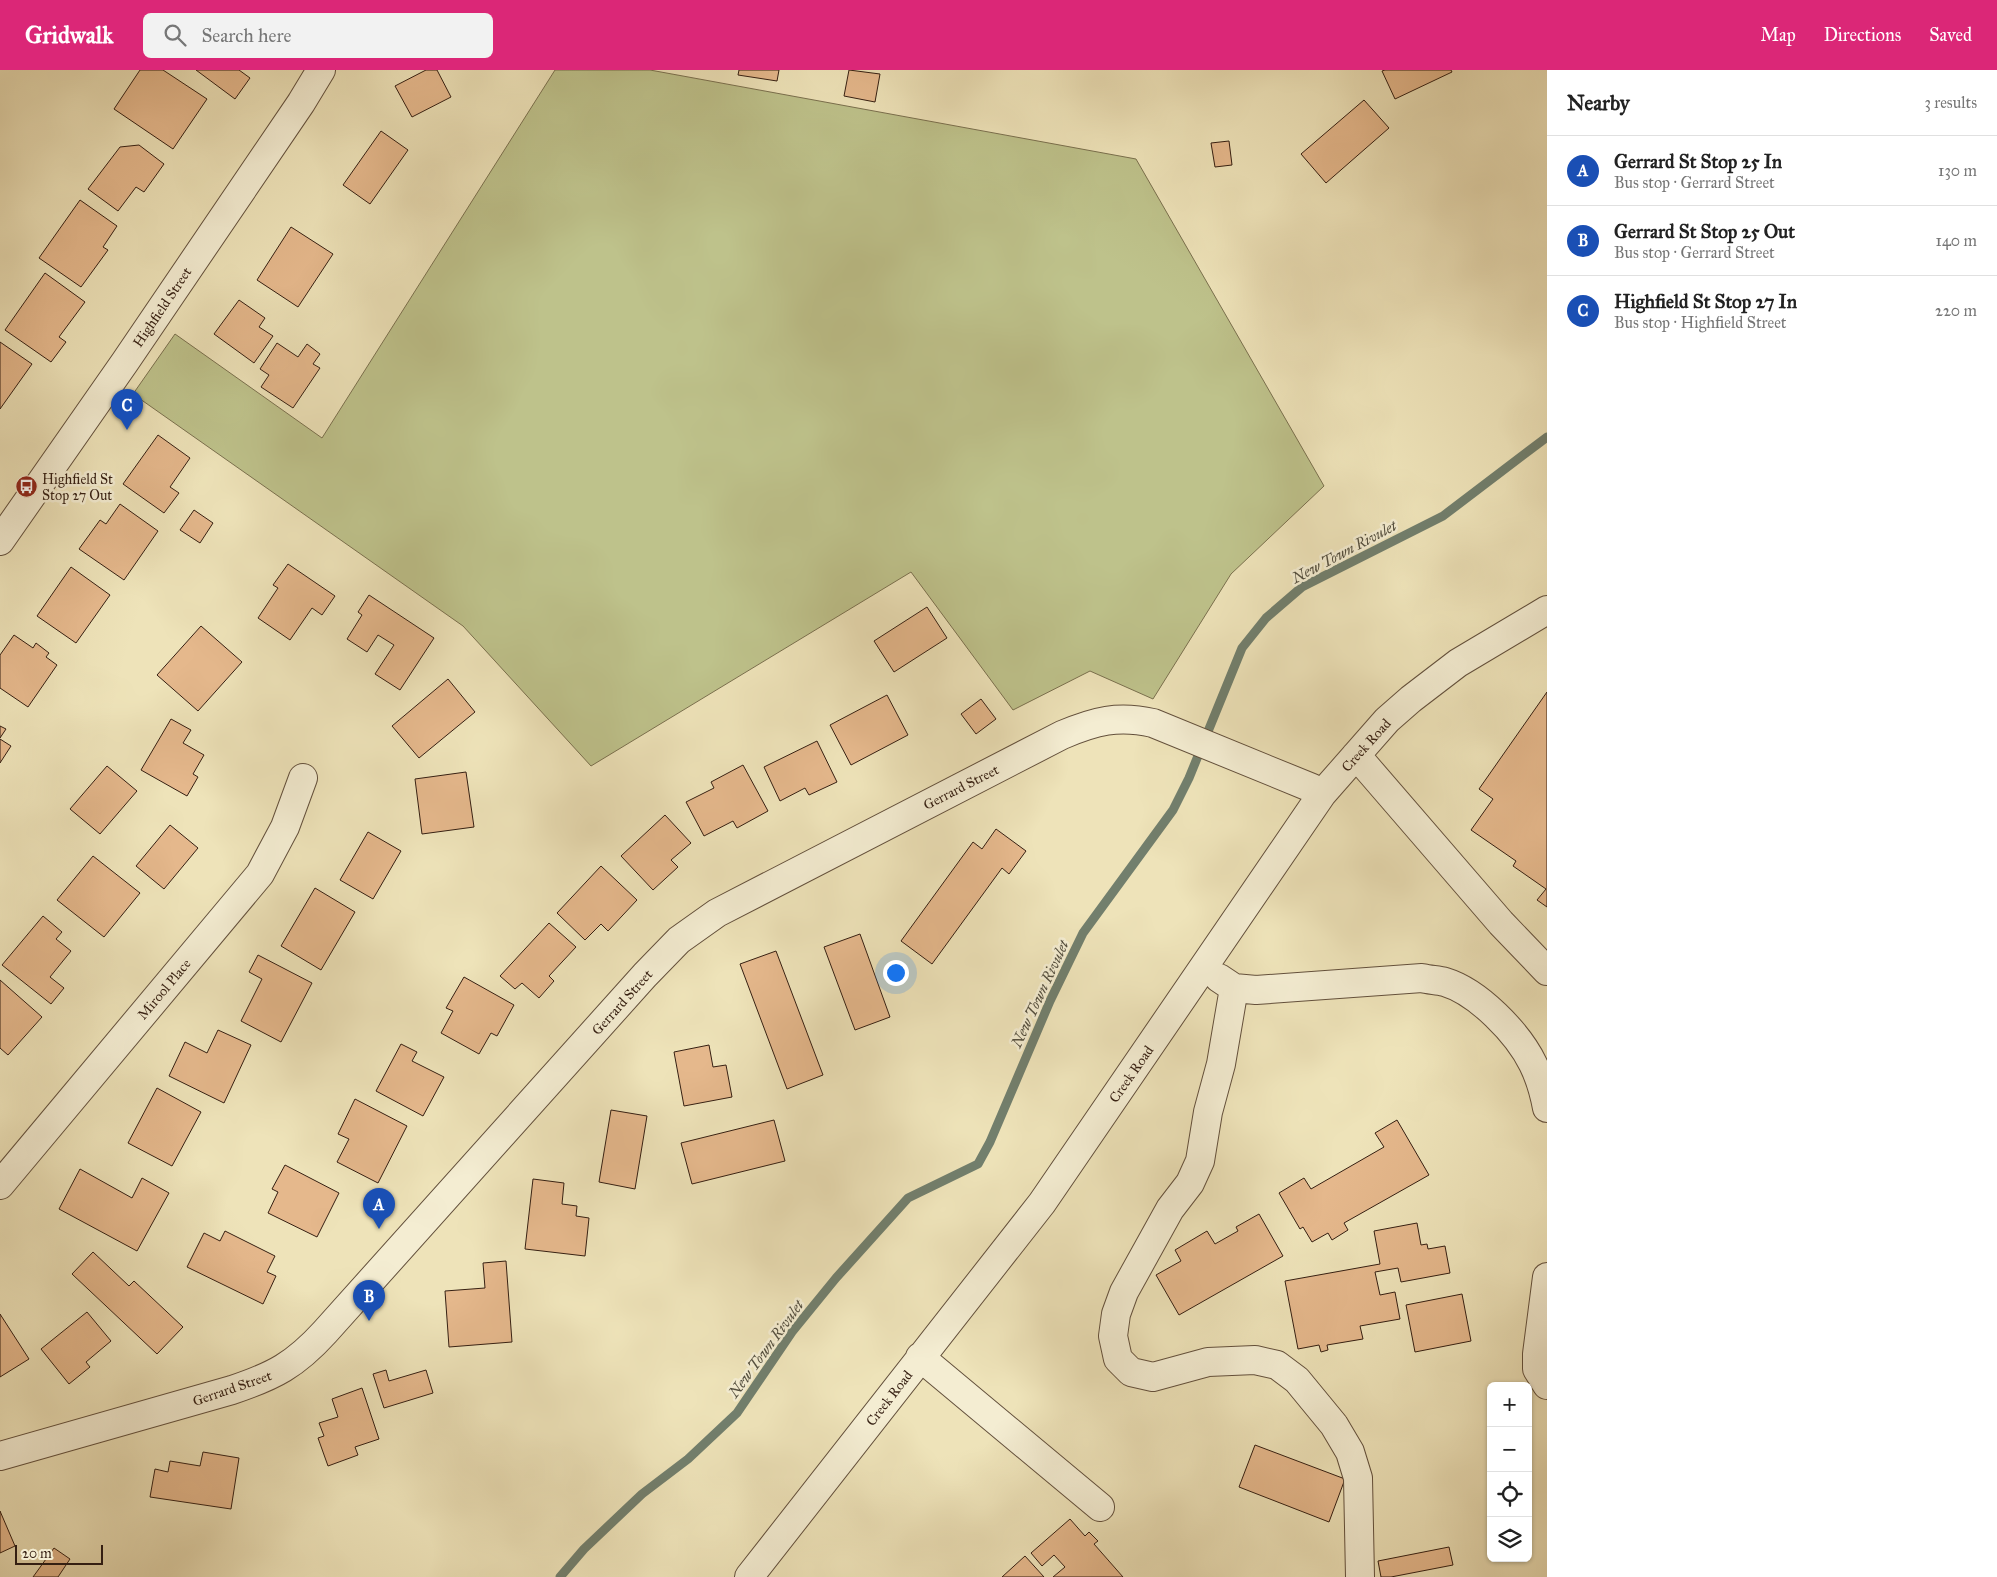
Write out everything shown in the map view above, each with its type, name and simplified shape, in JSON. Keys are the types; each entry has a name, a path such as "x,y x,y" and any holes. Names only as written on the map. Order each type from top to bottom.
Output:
{"street":[{"name":"Highfield Street","path":"0,541 125,362 321,70"},
{"name":"Creek Road","path":"750,1577 1042,1203 1205,968 1322,794 1387,720 1434,680 1458,663 1547,610"},
{"name":"Gerrard Street","path":"0,1456 232,1390 264,1379 288,1367 308,1352 638,982 679,940 717,913 1062,735 1100,721 1135,719 1153,723 1312,788 1322,794"},
{"path":"1356,754 1501,923 1547,971"},
{"name":"Mirool Place","path":"0,1185 260,874 285,827 303,778"},
{"path":"1205,968 1234,988 1256,990 1422,978 1445,982 1470,995 1494,1014 1514,1037 1532,1063 1543,1089 1547,1108"},
{"path":"1234,988 1220,1064 1208,1112 1200,1161 1190,1183 1170,1209 1124,1292 1116,1314 1113,1336 1118,1359 1131,1372 1153,1377 1208,1362 1256,1360 1277,1365 1297,1380 1334,1425 1350,1452 1358,1478 1360,1577"},
{"path":"1547,1277 1536,1354 1537,1369 1547,1385"},
{"path":"920,1357 1100,1507"}],"green space":[{"path":"555,70 650,70 1136,159 1324,486 1231,574 1153,699 1090,671 1013,710 911,572 591,766 463,626 133,394 175,334 322,438"}],"building":[{"path":"140,70 163,70 207,99 173,149 114,109"},
{"path":"196,70 239,70 250,78 235,99"},
{"path":"426,70 437,70 451,97 412,117 395,86"},
{"path":"739,70 779,70 777,81 738,75"},
{"path":"849,70 880,74 875,102 844,96"},
{"path":"1451,70 1452,72 1395,99 1382,71"},
{"path":"1364,100 1389,128 1326,183 1301,154"},
{"path":"381,131 408,150 370,204 343,185"},
{"path":"1229,141 1232,165 1215,167 1211,143"},
{"path":"139,145 164,164 144,192 136,187 118,211 88,189 120,147"},
{"path":"80,200 117,226 103,247 108,250 81,287 39,258"},
{"path":"291,227 333,254 298,307 257,280"},
{"path":"45,273 85,302 59,337 66,342 51,362 5,330"},
{"path":"239,300 265,318 259,327 273,336 254,363 214,334"},
{"path":"0,342 32,364 0,409"},
{"path":"277,343 298,357 307,344 320,354 313,364 320,368 293,408 261,387 269,375 260,369"},
{"path":"158,435 190,458 170,487 179,493 164,513 123,484"},
{"path":"120,504 158,531 124,580 79,549 100,520 106,524"},
{"path":"194,510 213,523 200,543 180,530"},
{"path":"288,564 335,596 322,615 312,608 290,640 258,618 278,588 273,585"},
{"path":"71,567 110,595 76,643 37,616"},
{"path":"369,595 434,638 400,690 375,674 394,645 378,635 367,652 347,639 362,615 358,612"},
{"path":"927,607 947,638 894,672 874,641"},
{"path":"201,626 242,662 198,711 157,675"},
{"path":"14,635 33,648 36,643 49,653 46,657 57,665 28,707 0,688 0,655"},
{"path":"448,679 475,712 419,758 392,726"},
{"path":"1547,692 1547,907 1537,900 1546,889 1513,866 1516,861 1471,830 1493,799 1479,789"},
{"path":"887,695 908,735 851,765 830,725"},
{"path":"981,699 996,719 976,734 961,714"},
{"path":"171,719 191,730 183,743 204,755 193,774 198,777 187,796 141,770"},
{"path":"0,726 6,729 0,738"},
{"path":"0,739 11,746 0,763"},
{"path":"817,741 837,782 809,795 805,788 780,801 764,767"},
{"path":"743,765 768,811 737,828 733,821 704,836 686,802 714,788 711,782"},
{"path":"107,766 137,791 100,834 70,809"},
{"path":"466,772 474,827 422,834 415,779"},
{"path":"665,815 691,843 671,860 678,867 653,890 621,856"},
{"path":"170,825 198,848 164,889 136,866"},
{"path":"996,829 1026,851 1009,874 1002,868 932,964 901,941 973,842 982,849"},
{"path":"368,832 401,851 373,899 340,880"},
{"path":"93,856 140,893 104,937 57,900"},
{"path":"601,866 637,900 608,931 601,924 585,940 557,913"},
{"path":"315,888 355,912 321,970 281,946"},
{"path":"43,916 62,932 56,939 71,951 50,977 64,988 51,1004 2,965"},
{"path":"549,923 576,947 549,976 554,981 539,998 522,983 515,989 500,976"},
{"path":"860,934 890,1017 855,1030 824,947"},
{"path":"776,951 823,1075 787,1089 740,964"},
{"path":"258,955 312,983 281,1042 241,1021 262,979 249,972"},
{"path":"464,977 514,1005 497,1036 491,1033 479,1054 441,1033 453,1011 446,1008"},
{"path":"0,980 42,1017 8,1055 0,1048"},
{"path":"218,1030 251,1045 224,1103 169,1076 185,1042 207,1053"},
{"path":"401,1044 417,1052 412,1061 444,1077 423,1116 376,1091"},
{"path":"709,1045 713,1067 726,1065 732,1097 684,1106 674,1052"},
{"path":"157,1088 201,1112 172,1166 128,1143"},
{"path":"355,1099 407,1126 378,1183 337,1162 349,1139 338,1134"},
{"path":"611,1110 647,1116 635,1189 599,1182"},
{"path":"774,1120 785,1161 692,1184 681,1143"},
{"path":"1397,1120 1429,1175 1344,1223 1348,1230 1332,1240 1328,1233 1312,1242 1303,1227 1300,1229 1279,1193 1304,1178 1311,1189 1384,1147 1375,1133"},
{"path":"285,1165 339,1193 317,1237 268,1213 278,1192 272,1189"},
{"path":"80,1169 132,1198 142,1178 169,1193 137,1251 59,1209"},
{"path":"533,1179 564,1183 562,1204 577,1206 576,1216 589,1218 585,1256 525,1249"},
{"path":"1259,1214 1283,1256 1179,1315 1156,1275 1181,1261 1175,1250 1207,1231 1215,1244 1238,1231 1236,1227"},
{"path":"1417,1223 1421,1245 1427,1244 1428,1249 1445,1246 1450,1273 1401,1282 1398,1268 1375,1272 1380,1295 1395,1292 1400,1319 1360,1326 1363,1339 1327,1345 1328,1350 1321,1352 1319,1345 1298,1349 1285,1281 1380,1264 1374,1231"},
{"path":"225,1231 275,1256 267,1272 276,1276 263,1304 187,1267 204,1233 220,1241"},
{"path":"93,1252 129,1286 134,1281 183,1327 157,1354 72,1274"},
{"path":"506,1261 512,1342 449,1347 445,1291 485,1288 483,1263"},
{"path":"1462,1294 1471,1341 1415,1352 1406,1305"},
{"path":"87,1312 111,1341 86,1362 90,1367 69,1384 41,1349"},
{"path":"0,1314 29,1359 0,1377"},
{"path":"386,1370 389,1381 426,1370 433,1393 384,1408 373,1374"},
{"path":"362,1388 379,1439 355,1447 358,1455 328,1466 318,1438 324,1436 319,1423 338,1417 332,1399"},
{"path":"1255,1445 1345,1479 1329,1522 1239,1487"},
{"path":"203,1452 239,1458 231,1509 150,1497 155,1469 168,1472 170,1461 200,1466"},
{"path":"0,1511 15,1546 0,1553"},
{"path":"1070,1519 1085,1536 1089,1532 1098,1541 1094,1544 1123,1577 1053,1577 1065,1567 1054,1555 1042,1566 1031,1553"},
{"path":"1449,1547 1453,1565 1391,1577 1381,1577 1378,1561"},
{"path":"54,1548 70,1559 58,1577 33,1577"},
{"path":"1025,1556 1044,1577 1002,1577"}],"waterway":[{"name":"New Town Rivulet","path":"560,1577 584,1549 642,1494 688,1459 737,1413 792,1332 836,1278 908,1198 978,1164 990,1142 1050,1001 1083,933 1173,810 1189,778 1242,648 1266,618 1302,587 1443,516 1547,437"}],"place":[{"name":"Highfield St Stop 27 In","path":"127,430"},
{"name":"Highfield St Stop 27 Out","path":"26,487"},
{"name":"Gerrard St Stop 25 In","path":"379,1229"},
{"name":"Gerrard St Stop 25 Out","path":"369,1321"}]}
